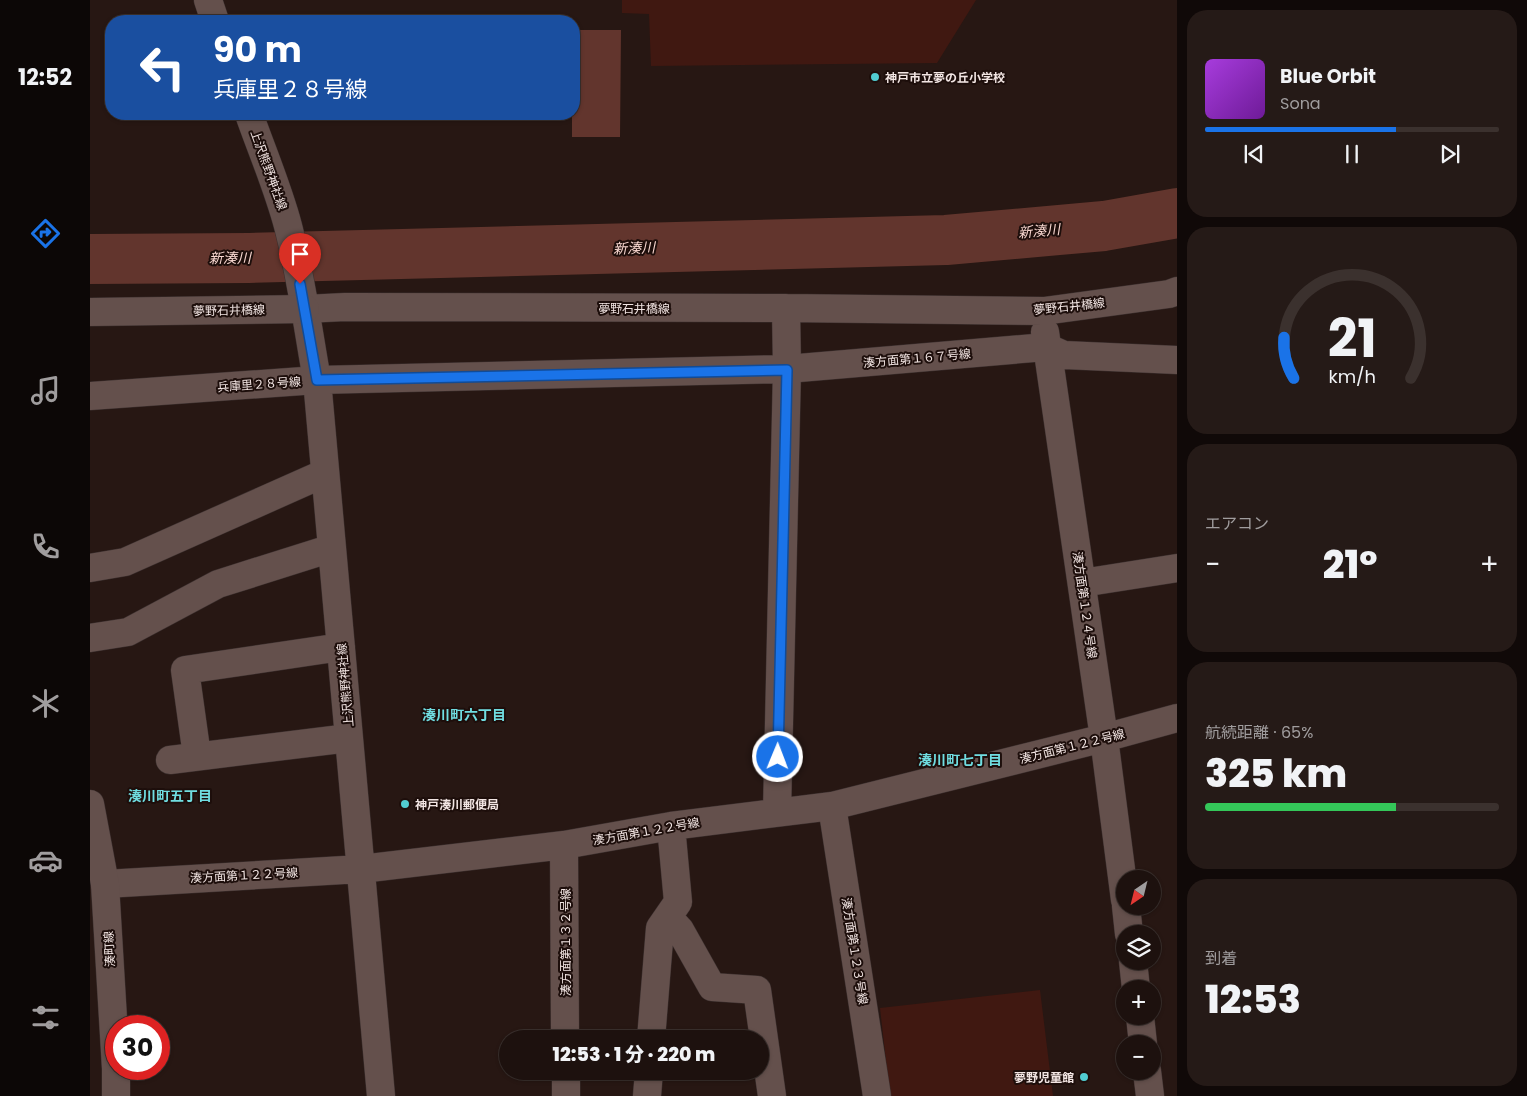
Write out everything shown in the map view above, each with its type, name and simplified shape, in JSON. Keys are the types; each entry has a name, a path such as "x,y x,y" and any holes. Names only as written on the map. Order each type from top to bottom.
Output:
{"street":[{"path":"208,0 213,15"},
{"name":"上沢熊野神社線","path":"251,120 288,227 317,380 381,1096"},
{"name":"夢野石井橋線","path":"90,312 344,307 786,308 1044,311 1169,294 1177,291"},
{"path":"777,812 787,370 786,308"},
{"name":"湊方面第１２４号線","path":"1044,311 1046,347 1082,584 1121,870"},
{"path":"1046,347 1064,355 1177,360"},
{"name":"湊方面第１６７号線","path":"787,370 1046,347"},
{"name":"兵庫里２８号線","path":"90,396 317,380 787,370"},
{"path":"90,568 125,562 325,473"},
{"path":"90,638 128,632 218,584 332,548"},
{"path":"1082,584 1177,568"},
{"path":"198,756 185,670 341,647"},
{"name":"湊方面第１２２号線","path":"105,884 361,869 564,846 671,826 832,806 1177,718"},
{"path":"170,760 349,738"},
{"name":"湊町線","path":"90,804 105,884 116,1096"},
{"name":"湊方面第１２３号線","path":"832,806 877,1096"},
{"path":"652,1030 660,928 678,902 671,826"},
{"name":"湊方面第１３２号線","path":"564,846 566,1030"},
{"path":"668,916 680,930 712,987 757,990 772,1096"},
{"path":"566,1080 566,1096"},
{"path":"647,1096 648,1080"},
{"path":"1148,1080 1150,1096"}],"shaded area":[{"path":"622,0 976,0 937,63 651,66 649,14 622,13"},
{"path":"580,30 621,30 620,137 572,137 572,120 580,120"},
{"path":"1040,990 1053,1096 890,1096 880,1008"}],"waterway":[{"name":"新湊川","path":"90,259 249,258 946,240 1104,226 1177,213"}],"place":[{"name":"神戸市立夢の丘小学校","path":"875,77"},
{"name":"神戸湊川郵便局","path":"405,804"},
{"name":"夢野児童館","path":"1084,1077"}],"district":[{"name":"湊川町六丁目","path":"464,715"},
{"name":"湊川町七丁目","path":"960,760"},
{"name":"湊川町五丁目","path":"170,796"}],"route":[{"path":"300,284 317,380 787,370 778,757"}]}
